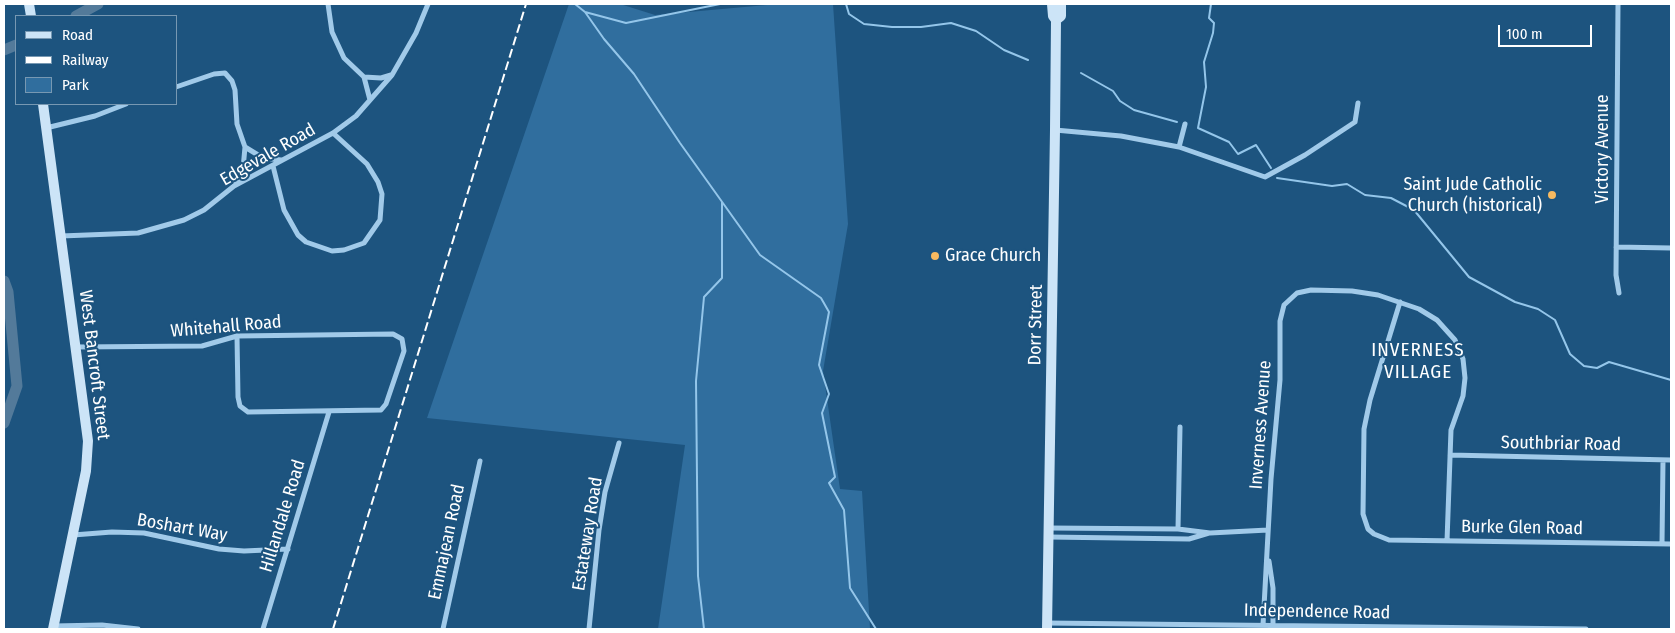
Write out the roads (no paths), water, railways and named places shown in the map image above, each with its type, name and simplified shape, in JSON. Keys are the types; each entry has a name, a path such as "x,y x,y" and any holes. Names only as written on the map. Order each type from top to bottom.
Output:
{"main road":[{"name":"Dorr Street","path":"1047,626 1056,20 1052,16 1052,4"},
{"name":"Dorr Street","path":"1056,20 1061,16 1061,4"},
{"name":"West Bancroft Street","path":"42,105 76,347 88,454 54,628"}],"street":[{"path":"328,4 332,32 340,50 364,78 370,100"},
{"name":"Edgevale Road","path":"61,236 138,233 162,228 184,220 204,210 234,186 334,133 356,116 392,75 416,33 428,4"},
{"name":"Victory Avenue","path":"1618,4 1616,275 1619,293"},
{"path":"178,86 214,74 225,73 232,81 235,90 235,114 245,147 244,169 234,186"},
{"path":"364,78 381,78 392,75"},
{"path":"1055,130 1121,136 1179,147 1265,178 1356,122 1358,103"},
{"path":"46,128 95,116 123,105"},
{"path":"1179,147 1185,124"},
{"path":"273,166 284,210 298,235 306,242 332,251 344,250 364,243 380,220 382,194 378,182 367,164 334,133"},
{"path":"245,147 264,158 287,159"},
{"path":"1616,247 1671,248"},
{"name":"Inverness Avenue","path":"1268,626 1264,587 1268,555 1274,430 1280,380 1280,321 1284,305 1289,298 1297,293 1311,290 1378,294 1400,302"},
{"path":"1400,302 1418,309 1437,320 1455,340 1463,359 1465,378 1463,396 1451,430 1447,540"},
{"name":"Burke Glen Road","path":"1400,302 1370,400 1364,429 1363,514 1368,528 1374,534 1389,540 1671,544"},
{"name":"Whitehall Road","path":"76,347 202,346 237,336 396,334 402,338 404,351 386,404 381,410 329,412"},
{"path":"237,336 238,397 240,406 244,410 258,412 329,412"},
{"name":"Hillandale Road","path":"263,629 329,412"},
{"path":"1172,539 1175,529 1180,427"},
{"name":"Estateway Road","path":"589,629 599,530 605,492 619,444"},
{"name":"Southbriar Road","path":"1450,455 1671,460"},
{"path":"1662,544 1663,460"},
{"name":"Emmajean Road","path":"443,629 480,461"},
{"path":"1049,533 1175,529 1210,533 1268,530"},
{"path":"1186,530 1186,539"},
{"name":"Boshart Way","path":"72,535 112,532 144,533 219,549 244,551 288,549"},
{"path":"1049,533 1172,539 1186,539 1210,533"},
{"name":"Inverness Avenue","path":"1268,555 1273,588 1268,626"},
{"path":"54,628 102,625 138,629"},
{"name":"Independence Road","path":"1047,626 1586,629"}],"waterway":[{"path":"78,15 98,4"},
{"path":"575,4 585,12 626,23 720,4"},
{"path":"846,4 849,14 864,24 892,27 921,27 951,23 976,31 1004,50 1028,60"},
{"path":"1211,4 1209,18 1214,23 1213,33 1204,62 1206,87 1198,128 1229,142 1238,154 1256,145 1271,168"},
{"path":"585,12 604,39 634,74 680,143 760,255 821,298 829,312 819,365 829,394 822,413 835,477 829,483 844,510 850,588 876,629"},
{"path":"4,50 15,45"},
{"path":"1081,73 1113,91 1120,101 1134,110 1177,122"},
{"path":"1277,178 1332,186 1347,184 1365,195 1391,198 1414,210 1469,277 1515,302 1538,309 1555,320 1570,354 1584,366 1597,368 1609,362 1671,380"},
{"path":"704,629 698,576 696,381 704,297 722,278 722,202"},
{"path":"4,281 8,292 17,386 4,423"}],"railway":[{"path":"333,629 526,4"}],"place":[{"name":"Saint Jude Catholic Church (historical)","path":"1552,195"},
{"name":"Grace Church","path":"935,256"}],"district":[{"name":"INVERNESS VILLAGE","path":"1418,362"}]}
